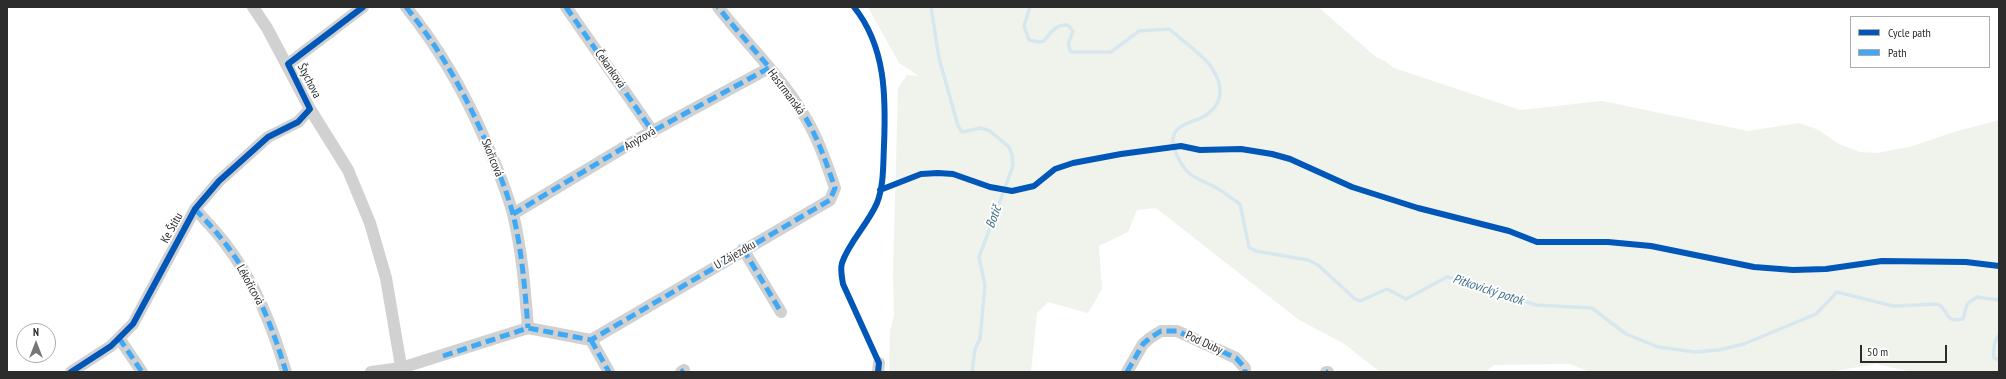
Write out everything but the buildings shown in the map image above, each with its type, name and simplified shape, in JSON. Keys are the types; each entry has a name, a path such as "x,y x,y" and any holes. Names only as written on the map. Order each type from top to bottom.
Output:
{"street":[{"name":"Štychova","path":"253,7 288,64 310,109 348,170 370,223 386,278 401,370"},
{"path":"288,64 363,7"},
{"name":"Skořicová","path":"406,7 437,48 469,103 496,166 513,214 524,285 528,328"},
{"name":"Čekanková","path":"566,7 653,132"},
{"name":"Hastrmanská","path":"718,7 782,82 803,112 815,136 835,188"},
{"name":"Anýzová","path":"513,214 653,132 769,68"},
{"name":"Ke Štítu","path":"70,372 111,346 133,324 143,308 195,209 219,181 268,137 298,122 310,109"},
{"name":"U Zájezdku","path":"591,340 743,249 830,200 835,188"},
{"name":"Lékořicová","path":"195,209 224,242 254,287 270,322 286,372"},
{"path":"743,249 781,312"},
{"path":"371,372 401,370 528,328 591,340 610,372"},
{"name":"Pod Duby","path":"1127,372 1143,344 1150,338 1161,331 1177,330 1236,358 1245,368 1245,372"},
{"path":"119,338 142,372"}],"shaded area":[{"path":"868,7 1318,7 1376,57 1385,61 1394,68 1520,110 1602,101 1748,131 1799,123 1819,130 1837,143 1860,152 1877,153 1913,146 1954,132 1999,120 1999,372 1912,372 1876,364 1829,372 1590,372 1570,364 1494,365 1486,372 1380,372 1343,343 1299,320 1156,208 1137,210 1128,232 1099,246 1102,289 1088,313 1048,302 1037,313 1031,372 889,372 890,331 894,315 893,275 898,88 907,75 919,76 899,63"}],"waterway":[{"name":"Botič","path":"931,7 939,58 958,126 962,132 981,128 990,131 1009,147 1012,155 1013,166 979,257 985,285 980,339 975,349 972,372"},
{"name":"Pitkovický potok","path":"1030,7 1024,26 1029,40 1039,42 1044,41 1057,27 1068,25 1073,31 1069,44 1071,52 1111,52 1139,31 1169,29 1196,51 1206,60 1215,72 1220,87 1220,94 1219,100 1210,112 1203,117 1183,125 1175,133 1173,138 1174,150 1183,166 1189,173 1199,180 1218,189 1240,204 1249,247 1256,251 1308,260 1318,265 1355,299 1360,301 1387,289 1406,299 1447,277 1486,287 1536,305 1592,308 1626,334 1658,347 1695,352 1719,350 1744,344 1816,314 1837,292 1893,306 1938,304 1942,307 1949,318 1957,320 1963,319 1967,304 1977,297 1999,300"},
{"name":"Pitkovický potok","path":"1999,335 1995,343 1994,352 1994,358 1999,360"}],"marked path":[{"path":"406,7 430,39 451,72 478,124 501,177 513,214 519,242 528,328"},
{"path":"566,7 653,132"},
{"path":"443,356 528,328 591,340 830,200 835,188 821,149 807,121 783,84 718,7"},
{"path":"513,214 638,139 769,68"},
{"path":"195,209 221,238 235,257 253,287 275,337 286,372"},
{"path":"743,249 781,312"},
{"path":"1127,372 1143,344 1161,331 1177,331 1236,358 1245,368 1245,372"},
{"path":"119,338 142,372"},
{"path":"591,340 609,372"}],"cycle path":[{"path":"71,372 111,346 133,324 195,209 219,181 268,137 298,122 310,109 288,64 363,7"},
{"path":"854,7 865,22 878,56 884,91 885,128 882,182 877,203 845,255 841,271 843,284 879,363 878,372"},
{"path":"880,190 921,174 938,173 953,174 990,187 1012,191 1034,186 1055,169 1073,163 1121,154 1181,146 1200,150 1241,149 1272,154 1290,159 1352,187 1418,208 1509,231 1537,242 1608,242 1651,246 1754,267 1793,270 1826,269 1882,261 1966,262 1999,266"}]}
